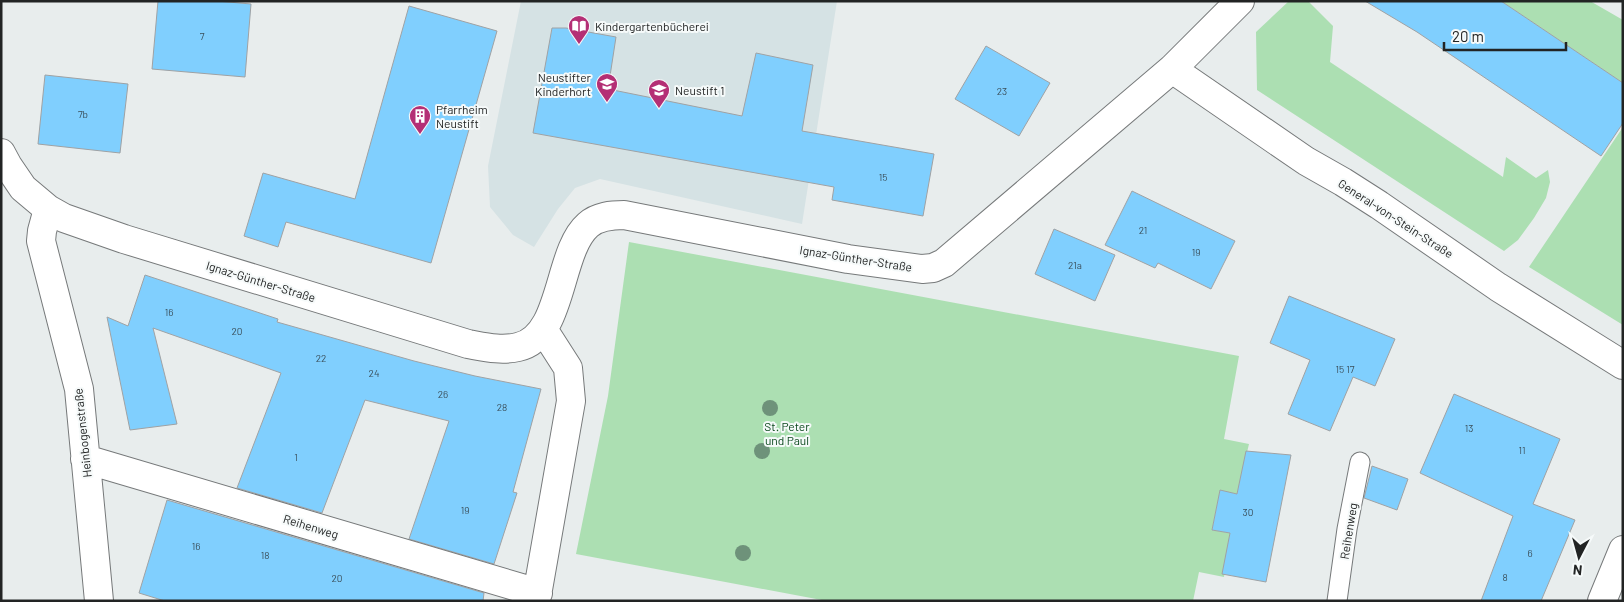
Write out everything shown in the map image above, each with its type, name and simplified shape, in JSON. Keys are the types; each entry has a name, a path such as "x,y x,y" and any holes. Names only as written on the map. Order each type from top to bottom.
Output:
{"street":[{"name":"Ignaz-Günther-Straße","path":"1,152 23,188 48,209 64,218 124,239 468,344 500,349 520,347 532,340 543,329 555,303 573,248 580,235 588,225 597,219 611,215 624,215 848,259 922,269 933,268 944,263 1172,69 1240,1"},
{"name":"General-von-Stein-Straße","path":"1172,69 1306,161 1379,205 1498,287 1623,364"},
{"name":"Heinbogenstraße","path":"48,209 41,241 79,389 100,601"},
{"path":"537,597 571,401 568,368 543,329"},
{"name":"Reihenweg","path":"85,459 537,597"},
{"path":"1602,601 1623,550"}],"lane":[{"name":"Reihenweg","path":"1337,601 1347,529 1360,462"}],"shaded area":[{"name":"Neustift 1","path":"521,1 837,1 802,224 600,179 575,188 558,209 534,247 513,235 490,207 488,166"}],"green space":[{"path":"1289,1 1308,1 1333,26 1330,62 1503,177 1506,157 1536,178 1548,170 1550,182 1546,198 1518,240 1504,251 1257,90 1256,32"},
{"path":"1501,1 1590,1 1623,20 1623,83"},
{"path":"1623,127 1623,325 1529,267"},
{"name":"St. Peter und Paul","path":"629,242 1239,356 1224,439 1249,444 1237,494 1220,491 1212,530 1230,533 1224,577 1199,572 1193,601 827,601 576,554 608,396"}],"building":[{"path":"158,1 217,1 251,4 245,77 152,69"},
{"path":"1365,1 1501,1 1623,83 1623,123 1601,156 1417,32"},
{"name":"Pfarrheim Neustift","path":"409,6 497,31 431,263 286,222 278,247 244,236 263,173 355,199"},
{"name":"Neustifter Kinderhort","path":"552,28 566,28 616,37 608,89 742,116 756,53 813,65 802,131 934,154 923,216 832,200 834,187 533,133"},
{"path":"986,46 1050,83 1019,136 955,99"},
{"path":"45,75 128,84 120,153 38,144"},
{"path":"1132,191 1235,241 1211,289 1158,263 1155,268 1105,245"},
{"path":"1054,229 1115,255 1095,301 1035,274"},
{"path":"145,275 278,319 277,322 414,361 475,376 541,389 513,492 517,493 494,564 409,539 449,421 365,400 322,513 237,488 281,373 153,328 177,424 130,430 107,317 128,326"},
{"path":"1289,296 1395,339 1375,386 1353,377 1330,431 1288,414 1310,360 1270,343"},
{"path":"1454,394 1560,439 1533,504 1575,520 1541,601 1481,601 1513,516 1420,473"},
{"path":"1246,451 1291,455 1266,582 1222,574 1230,533 1212,530 1220,490 1237,494"},
{"path":"1372,466 1408,479 1397,510 1364,498"},
{"path":"167,500 484,593 483,601 165,601 139,593"}],"place":[{"name":"Kindergartenbücherei","path":"579,45"},
{"name":"Neustifter Kinderhort","path":"607,103"},
{"name":"Neustift 1","path":"659,109"},
{"name":"Pfarrheim Neustift","path":"420,135"}]}
